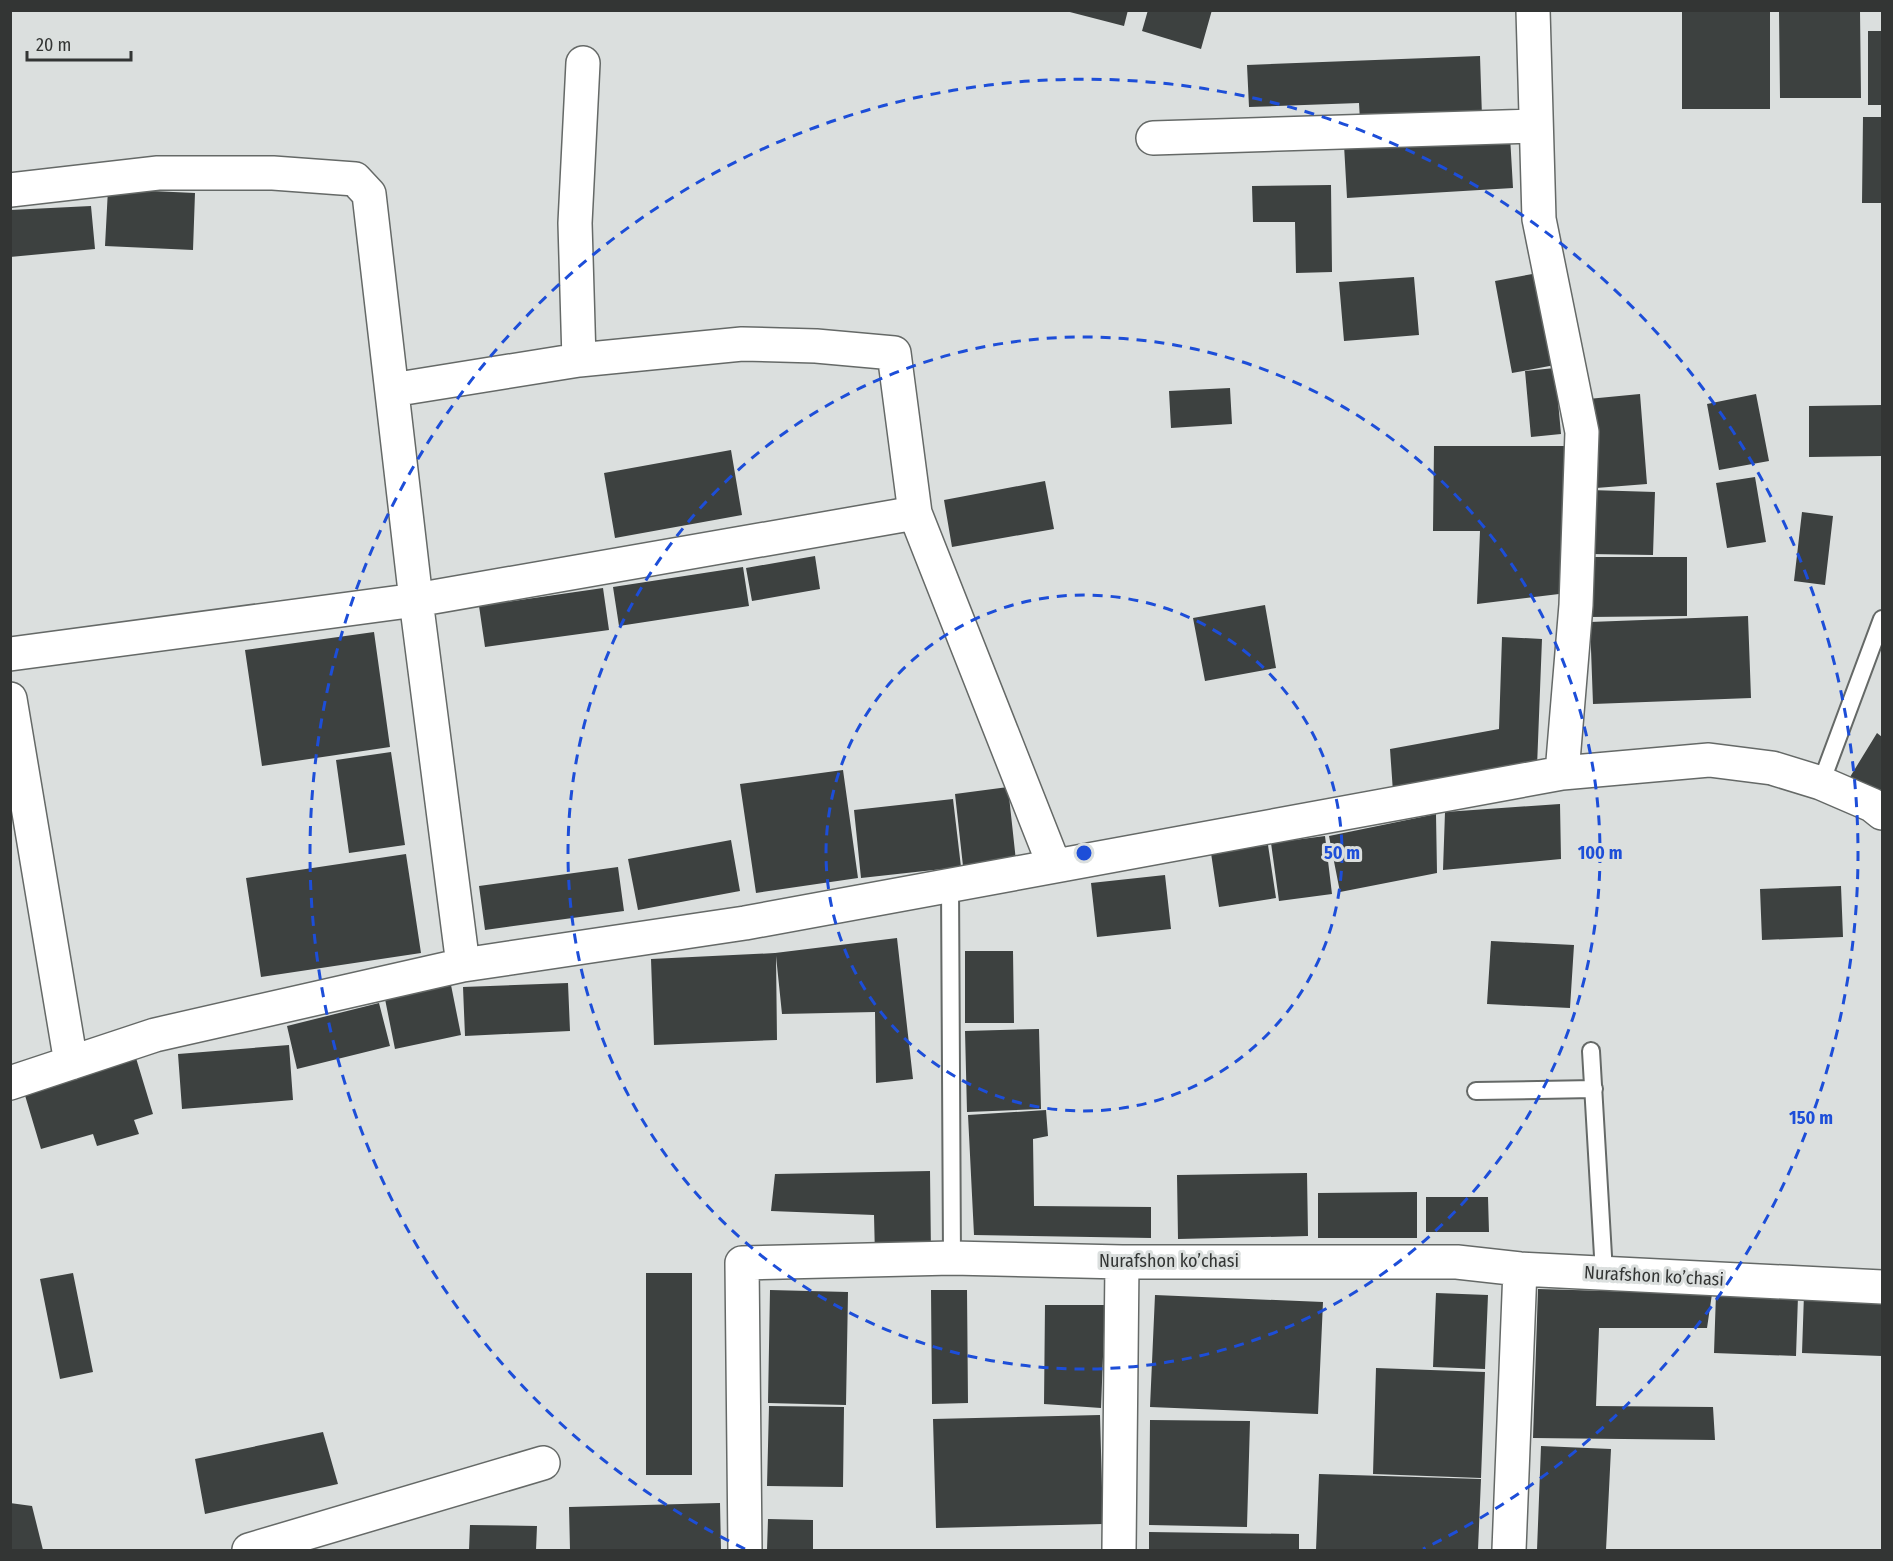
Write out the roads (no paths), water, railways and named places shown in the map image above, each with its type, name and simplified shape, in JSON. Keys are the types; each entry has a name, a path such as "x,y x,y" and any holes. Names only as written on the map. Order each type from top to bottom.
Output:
{"street":[{"path":"1533,10 1539,219 1582,432 1576,605 1562,773"},
{"path":"579,360 575,223 583,63"},
{"path":"1153,138 1536,126"},
{"path":"10,190 158,173 273,173 355,179 369,194 416,600 463,965"},
{"path":"392,390 579,360 742,344 816,346 894,353 915,513 1054,865"},
{"path":"10,654 416,600 915,513"},
{"path":"10,699 72,1063"},
{"path":"10,1083 155,1035 463,965 745,923 1562,773 1709,760 1772,768 1821,783 1872,805 1882,813"},
{"name":"Nurafshon ko’chasi","path":"745,1551 742,1263 952,1258 1122,1262 1457,1262 1520,1269 1882,1287"},
{"path":"1119,1551 1122,1262"},
{"path":"1509,1551 1520,1269"},
{"path":"249,1551 543,1463"}],"lane":[{"path":"1821,783 1882,619"},
{"path":"950,884 952,1258"},
{"path":"1592,1051 1604,1273"},
{"path":"1476,1091 1594,1089"}]}
